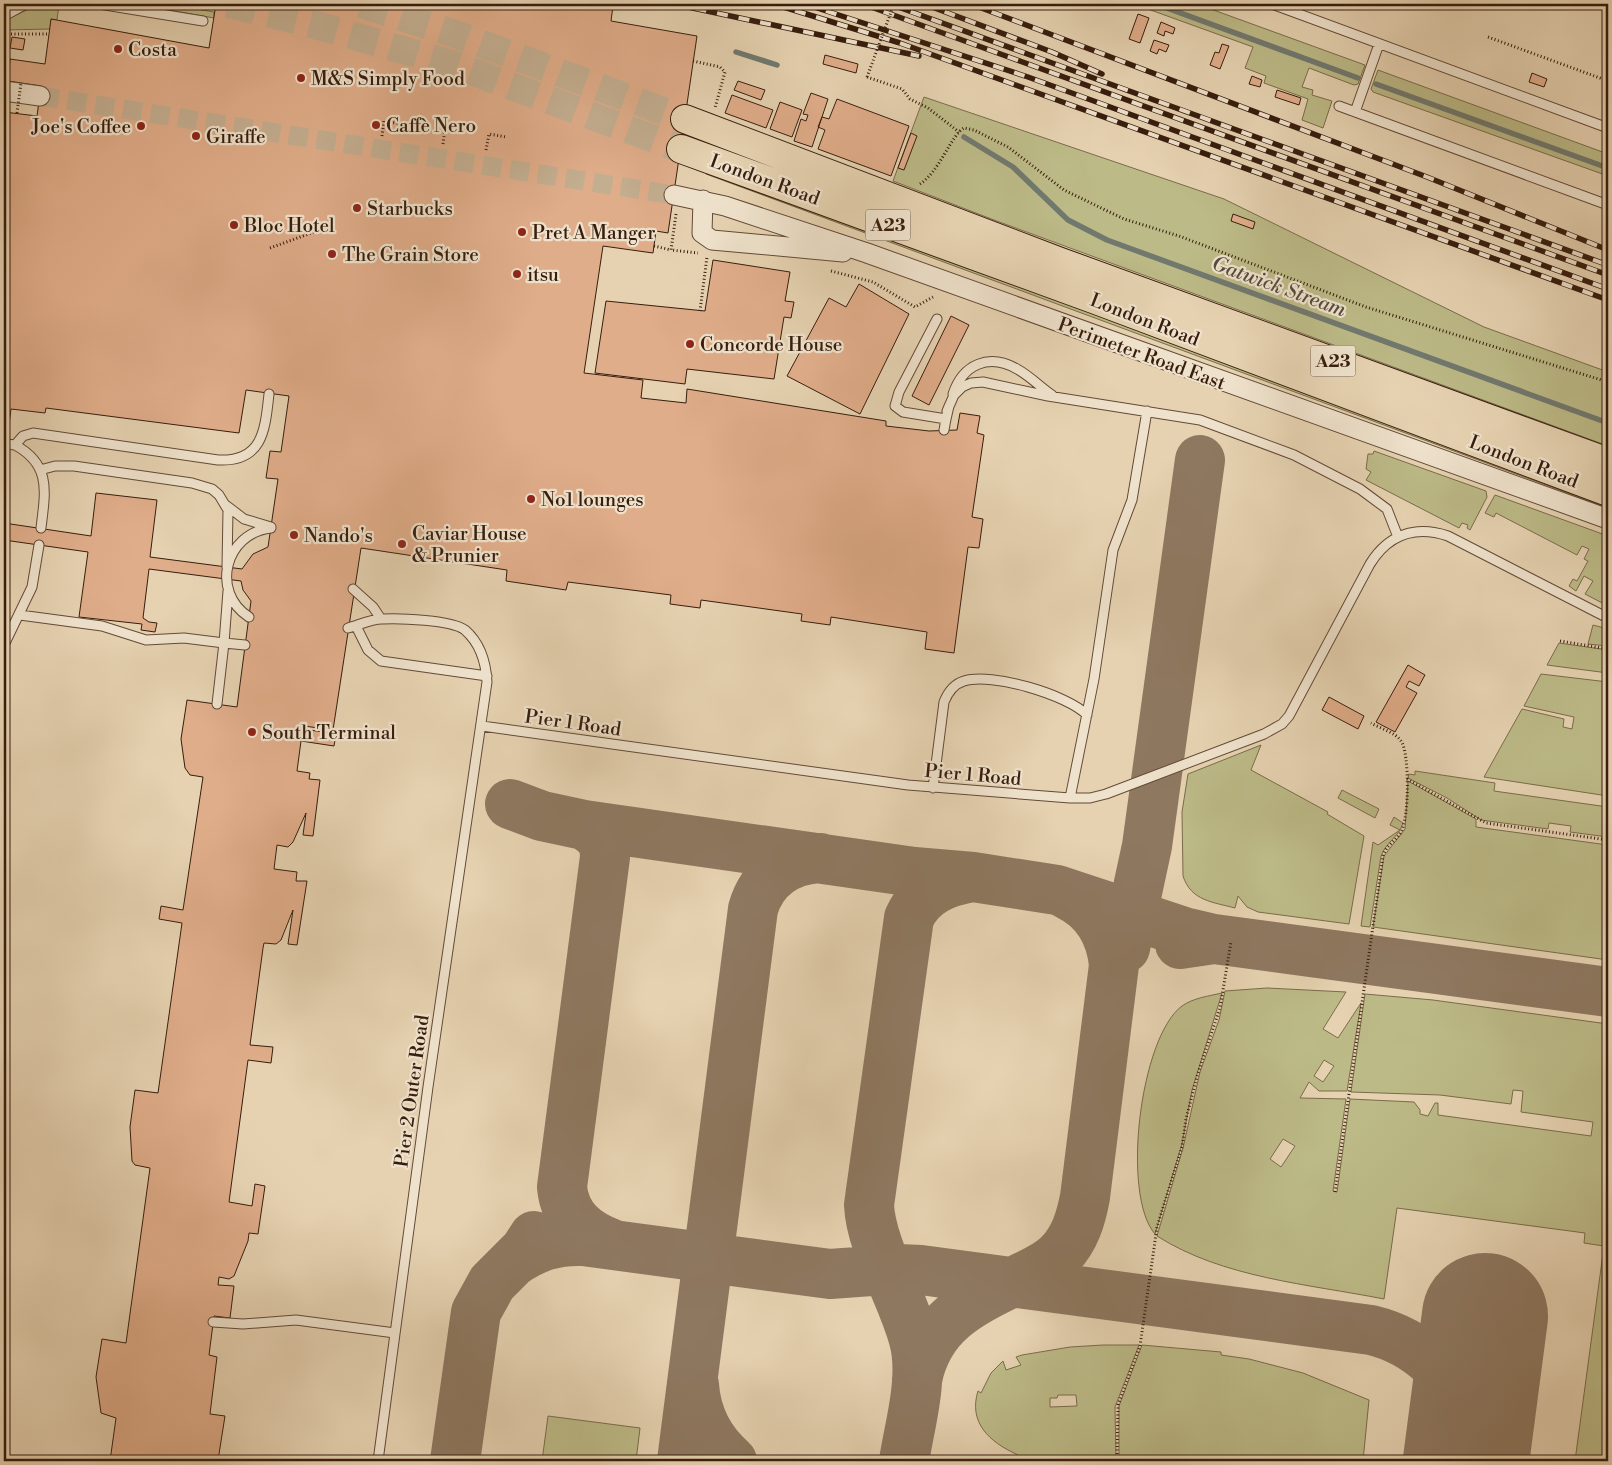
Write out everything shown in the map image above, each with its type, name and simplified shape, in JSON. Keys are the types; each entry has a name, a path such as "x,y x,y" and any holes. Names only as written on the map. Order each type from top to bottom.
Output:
{"main road":[{"name":"London Road","path":"685,118 1067,264 1608,462"},
{"name":"London Road","path":"681,149 1105,303 1608,492"}],"street":[{"path":"4,91 40,96"},
{"path":"702,200 702,233 712,240 867,253"},
{"name":"Perimeter Road East","path":"675,202 702,200 867,253 1608,519"}],"lane":[{"path":"4,16 26,4"},
{"path":"99,4 202,21"},
{"path":"1272,4 1608,128"},
{"path":"1355,112 1379,44"},
{"path":"1339,106 1608,205"},
{"path":"937,319 899,392 895,406 903,412 946,415"},
{"path":"944,430 946,415 962,375 974,365 988,362 1013,367 1056,397"},
{"path":"946,415 958,391 971,383 990,383 1056,397 1188,417 1216,424 1303,459 1379,501 1391,516 1398,537 1424,532 1448,536 1608,618"},
{"path":"41,528 46,486 40,470 33,459 10,445 28,433 60,436 218,460 238,458 251,451 260,440 265,427 269,394"},
{"path":"1070,798 1087,715 1113,550 1132,500 1147,411"},
{"path":"40,470 55,466 74,466 192,483 212,489 244,519 271,528 256,532 242,540 232,552 227,567"},
{"path":"217,704 228,590 229,520 226,504"},
{"name":"Pier 1 Road","path":"482,726 933,788 1090,798 1106,794 1264,734 1282,724 1299,698 1370,564 1383,546 1398,537"},
{"path":"4,646 32,587 39,546"},
{"path":"353,589 374,607 381,619"},
{"path":"228,590 235,605 249,617"},
{"path":"20,615 102,626 146,640 184,638 245,646"},
{"path":"381,619 438,623 460,627 466,631 477,646 486,676 381,661 372,656 352,627 381,619"},
{"name":"Pier 2 Outer Road","path":"378,1461 428,1087 482,726 486,676"},
{"path":"933,788 944,702 950,690 963,681 985,680 1030,688 1068,700 1087,715"},
{"path":"213,1322 243,1324 296,1320 395,1333"}],"path":[{"path":"894,4 867,77 902,89 910,99 928,108 958,132"},
{"path":"4,34 49,34"},
{"path":"1488,37 1608,81"},
{"path":"17,114 21,83"},
{"path":"382,136 384,121 402,124"},
{"path":"443,144 445,128 465,131"},
{"path":"916,186 932,174 958,132 968,128 1015,152 1064,190 1124,219 1180,236 1366,308 1608,382"},
{"path":"486,150 489,134 506,136"},
{"path":"671,250 675,202"},
{"path":"270,248 314,232"},
{"path":"654,246 708,254 700,311"},
{"path":"828,270 874,282 914,307 941,293"},
{"path":"1560,641 1608,649"},
{"path":"1335,1192 1379,876 1385,849 1401,833 1404,826 1407,779 1406,758 1401,740 1372,723"},
{"path":"1407,779 1486,823 1608,840"},
{"path":"1117,1461 1118,1405 1140,1346 1157,1227 1182,1147 1186,1119 1198,1073 1220,1008 1231,942"}],"shaded area":[{"path":"39,4 59,4 57,20 51,19 50,29 4,30 4,21"},
{"path":"135,4 168,4 214,12 214,18"},
{"path":"1134,4 1197,4 1365,65 1358,84 1354,85 1309,68 1302,87 1313,90 1312,95 1332,101 1323,128 1302,120 1308,99 1264,83 1266,76 1245,68 1253,47"},
{"path":"1378,70 1608,154 1608,176 1373,92 1371,89"},
{"path":"924,97 1224,199 1484,327 1608,372 1608,446 893,181"},
{"path":"712,172 1608,498 1608,508 706,174"},
{"path":"1374,451 1486,491 1487,497 1470,530 1467,528 1468,525 1462,523 1459,528 1366,480 1371,472 1366,469 1368,454 1373,454"},
{"path":"1495,495 1608,536 1608,606 1585,594 1593,581 1584,576 1576,591 1569,586 1573,579 1577,581 1588,561 1584,559 1589,549 1582,546 1577,555 1496,513 1494,517 1485,513"},
{"path":"1593,625 1608,629 1608,646 1588,644"},
{"path":"1559,643 1608,650 1608,673 1547,665"},
{"path":"1541,674 1608,682 1608,796 1484,777 1522,709 1564,719 1563,727 1572,729 1574,717 1524,706"},
{"path":"1261,745 1251,770 1328,812 1327,814 1364,836 1349,924 1258,912 1247,907 1238,896 1235,908 1211,902 1191,891 1183,876 1182,812 1188,774"},
{"path":"1415,771 1495,783 1494,791 1608,807 1608,837 1570,832 1571,826 1549,823 1548,829 1481,820 1447,798 1408,778 1409,774 1415,775"},
{"path":"1408,781 1476,819 1476,827 1608,845 1608,960 1373,927 1384,856 1405,829"},
{"path":"1342,790 1379,809 1375,818 1338,798"},
{"path":"1394,817 1403,823 1400,830 1390,825"},
{"path":"1400,830 1381,856 1370,927 1361,926 1373,842 1378,845"},
{"path":"1267,988 1346,992 1323,1029 1338,1038 1361,1003 1347,1091 1319,1091 1309,1082 1300,1098 1346,1099 1333,1191 1337,1192 1350,1099 1414,1102 1420,1110 1420,1114 1428,1116 1435,1103 1438,1103 1438,1115 1591,1136 1593,1122 1521,1112 1523,1091 1513,1090 1511,1104 1440,1095 1351,1092 1365,994 1433,1000 1608,1024 1608,1461 1575,1461 1604,1246 1584,1243 1585,1233 1397,1208 1384,1299 1296,1284 1238,1270 1183,1250 1157,1236 1183,1148 1200,1072 1219,1020 1225,991","holes":["1324,1060 1334,1066 1323,1082 1314,1076","1283,1139 1295,1146 1281,1167 1270,1159"]},
{"path":"1222,993 1192,1090 1182,1144 1155,1234 1145,1214 1139,1186 1140,1117 1146,1081 1155,1049 1167,1023 1186,1003"},
{"path":"1139,1345 1115,1407 1116,1461 1044,1462 1029,1460 998,1444 979,1422 976,1413 978,1391 981,1393 991,1373 1003,1361 1006,1370 1021,1365 1016,1357 1070,1347","holes":["1058,1395 1076,1395 1077,1406 1050,1407 1050,1398 1057,1398"]},
{"path":"1142,1345 1221,1352 1221,1355 1249,1359 1303,1373 1369,1400 1363,1461 1119,1461 1119,1406"},
{"path":"548,1416 640,1428 636,1461 542,1461"}],"building":[{"name":"South Terminal","path":"216,4 591,4 613,6 611,21 697,36 668,233 656,231 653,253 603,246 584,373 643,380 641,398 686,403 687,389 886,421 886,426 929,431 957,430 960,413 980,416 977,433 984,435 972,517 983,519 979,548 968,547 954,653 925,649 927,632 831,617 830,625 801,621 802,614 701,600 700,608 670,604 671,595 568,582 566,590 506,581 507,570 361,548 333,730 304,726 303,729 336,734 334,746 301,741 297,771 310,773 309,779 320,780 313,836 303,835 306,813 293,842 288,847 277,845 274,869 297,872 296,881 307,881 297,945 288,944 293,910 281,940 276,944 264,943 263,948 250,1045 273,1047 271,1063 248,1060 229,1202 252,1206 255,1184 265,1186 258,1234 249,1233 248,1241 234,1276 229,1279 219,1277 218,1285 234,1286 230,1318 214,1316 209,1355 217,1357 210,1414 225,1416 219,1454 217,1461 110,1461 116,1418 101,1413 96,1377 102,1339 126,1343 150,1168 135,1165 132,1161 130,1127 135,1090 158,1093 182,923 159,919 161,906 183,910 203,777 190,775 185,768 181,739 187,700 237,707 251,601 243,590 241,581 149,569 143,618 149,622 157,623 155,632 141,630 142,624 79,617 88,552 4,540 4,523 91,536 96,493 157,500 150,557 242,569 253,554 268,547 278,479 266,478 270,451 281,452 289,396 246,390 239,433 46,408 45,413 11,409 4,465 4,112 37,116 41,86 8,81 10,59 45,64 51,19 209,48"},
{"path":"1138,14 1149,18 1140,43 1129,39"},
{"path":"1161,22 1175,28 1173,34 1165,31 1164,36 1157,33"},
{"path":"12,37 25,39 23,50 10,48"},
{"path":"1154,40 1169,45 1166,52 1159,49 1157,54 1150,51"},
{"path":"1222,44 1229,46 1220,69 1210,65 1215,52 1219,53"},
{"path":"4,45 6,67 4,67"},
{"path":"825,55 858,64 856,73 823,64"},
{"path":"1532,73 1547,79 1544,87 1529,82"},
{"path":"1252,76 1262,80 1260,87 1249,84"},
{"path":"738,81 765,90 761,100 734,90"},
{"path":"1277,90 1301,98 1299,105 1275,97"},
{"path":"811,93 828,99 812,147 794,141 801,119 806,121 808,115 803,114"},
{"path":"732,95 773,110 766,128 725,113"},
{"path":"837,99 909,126 891,176 818,149 825,130 818,127 822,117 829,119"},
{"path":"780,102 802,110 792,137 770,129"},
{"path":"911,133 917,136 904,170 898,168"},
{"path":"1233,214 1255,222 1253,229 1231,221"},
{"name":"Concorde House","path":"713,260 790,272 785,301 794,302 791,318 784,317 774,379 687,369 685,384 595,373 606,301 705,311"},
{"path":"859,284 909,314 860,414 787,376 829,298 846,307"},
{"path":"951,316 969,325 929,405 912,396"},
{"path":"1408,665 1425,675 1419,686 1409,681 1406,687 1417,693 1395,732 1376,722"},
{"path":"1329,697 1364,716 1358,729 1322,710"}],"waterway":[{"path":"1156,4 1358,78"},
{"name":"Gatwick Stream","path":"736,52 777,65"},
{"path":"1376,84 1608,168"},
{"name":"Gatwick Stream","path":"964,137 1013,167 1068,220 1107,240 1608,423"}],"taxiway":[{"path":"1125,948 1147,846 1200,460"},
{"path":"510,804 542,816 584,825 914,872 973,877 1057,890 1184,932 1214,939"},
{"path":"584,825 600,838 604,846 605,857 562,1187 567,1208 578,1223 593,1235 612,1244"},
{"path":"682,1461 753,909 757,898 769,879 778,872 797,862 820,858"},
{"path":"904,1461 917,1385 917,1355 903,1307 875,1238 869,1205 909,918 927,894 944,885 973,877"},
{"path":"917,1380 922,1360 930,1344 953,1318 982,1298 1049,1263 1065,1249 1079,1220 1085,1197 1114,965 1110,943 1101,924 1087,907 1068,895"},
{"path":"1180,944 1214,939 1608,992"},
{"path":"455,1461 476,1312 492,1283 525,1250 534,1236"},
{"path":"513,1262 537,1248 554,1243 583,1241 830,1274 899,1269 921,1270 1371,1330 1388,1335 1420,1352 1445,1377 1455,1392 1462,1408 1466,1426 1465,1461"},
{"path":"694,1385 695,1396 705,1427 717,1445 732,1461"}],"runway":[{"path":"1466,1461 1485,1316"}],"tunnel":[{"path":"228,4 312,24 452,64 681,149"},
{"path":"361,4 458,35 685,119"},
{"path":"40,96 674,195"}],"railway":[{"path":"674,4 919,56"},
{"path":"774,4 900,43 1608,300"},
{"path":"805,4 1028,77 1608,289"},
{"path":"863,4 1608,275"},
{"path":"890,4 1608,265"},
{"path":"924,4 1052,52 1102,74"},
{"path":"971,4 1427,177 1608,250"}],"place":[{"name":"Costa","path":"118,49"},
{"name":"M&S Simply Food","path":"301,78"},
{"name":"Caffè Nero","path":"376,125"},
{"name":"Joe's Coffee","path":"141,126"},
{"name":"Giraffe","path":"196,136"},
{"name":"Starbucks","path":"357,208"},
{"name":"Bloc Hotel","path":"234,225"},
{"name":"Pret A Manger","path":"522,232"},
{"name":"The Grain Store","path":"332,254"},
{"name":"itsu","path":"517,274"},
{"name":"Concorde House","path":"690,344"},
{"name":"No1 lounges","path":"531,499"},
{"name":"Nando's","path":"294,535"},
{"name":"Caviar House & Prunier","path":"402,544"},
{"name":"South Terminal","path":"252,732"}]}
